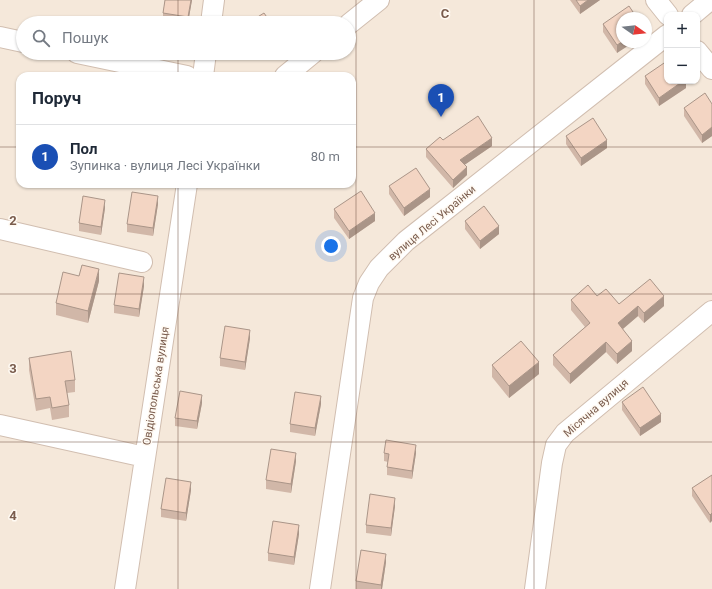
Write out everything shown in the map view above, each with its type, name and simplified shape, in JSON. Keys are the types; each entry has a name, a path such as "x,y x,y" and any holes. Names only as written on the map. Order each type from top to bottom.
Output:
{"street":[{"path":"212,16 214,0"},
{"path":"356,18 379,0"},
{"path":"656,0 666,12"},
{"path":"696,12 710,0"},
{"path":"0,37 16,40"},
{"name":"вулиця Лесі Українки","path":"320,589 363,298 369,283 378,268 406,241 664,37"},
{"path":"700,55 712,69"},
{"path":"110,60 168,72"},
{"path":"204,72 205,60"},
{"path":"290,72 304,60"},
{"name":"Овідіопольська вулиця","path":"125,589 186,188"},
{"path":"0,229 142,262"},
{"name":"Місячна вулиця","path":"535,589 552,463 556,445 565,432 712,311"},
{"path":"0,425 145,457"}],"shaded area":[{"path":"0,0 712,0 712,589 0,589"}],"building":[{"path":"165,0 191,0 188,16 163,13"},
{"path":"576,0 588,0 580,6"},
{"path":"629,6 633,12 620,12"},
{"path":"264,13 266,16 259,16"},
{"path":"616,15 616,44 603,24"},
{"path":"664,63 664,84 679,84 659,98 645,76"},
{"path":"705,93 712,104 712,127 702,135 684,108"},
{"path":"478,116 492,138 460,160 467,167 453,180 426,149 440,137 443,140"},
{"path":"593,118 607,140 581,158 566,136"},
{"path":"416,168 430,189 404,208 389,186"},
{"path":"361,191 375,213 349,231 334,209"},
{"path":"132,192 158,196 153,228 127,224"},
{"path":"83,196 105,200 101,227 79,223"},
{"path":"484,206 499,226 480,241 465,221"},
{"path":"82,265 99,269 88,311 56,303 63,272 79,276"},
{"path":"119,273 144,277 139,309 114,305"},
{"path":"650,279 664,296 644,313 638,306 618,323 632,341 617,354 606,342 570,374 553,355 590,323 571,300 588,285 597,296 606,289 619,304"},
{"path":"225,326 250,330 245,362 220,358"},
{"path":"521,341 539,362 509,386 492,365"},
{"path":"71,351 75,380 65,381 69,405 52,408 50,397 36,399 29,358"},
{"path":"643,387 661,414 640,428 622,402"},
{"path":"180,391 202,395 197,421 175,418"},
{"path":"295,392 321,396 315,428 290,424"},
{"path":"386,440 416,445 412,471 387,467 389,454 384,453"},
{"path":"271,449 296,453 291,484 266,480"},
{"path":"712,475 712,513 710,515 692,488"},
{"path":"166,478 191,482 186,513 161,509"},
{"path":"370,494 395,498 391,528 366,525"},
{"path":"273,521 299,525 294,557 268,553"},
{"path":"361,550 386,554 381,585 356,581"}],"place":[{"name":"Пол","path":"441,117"}]}
